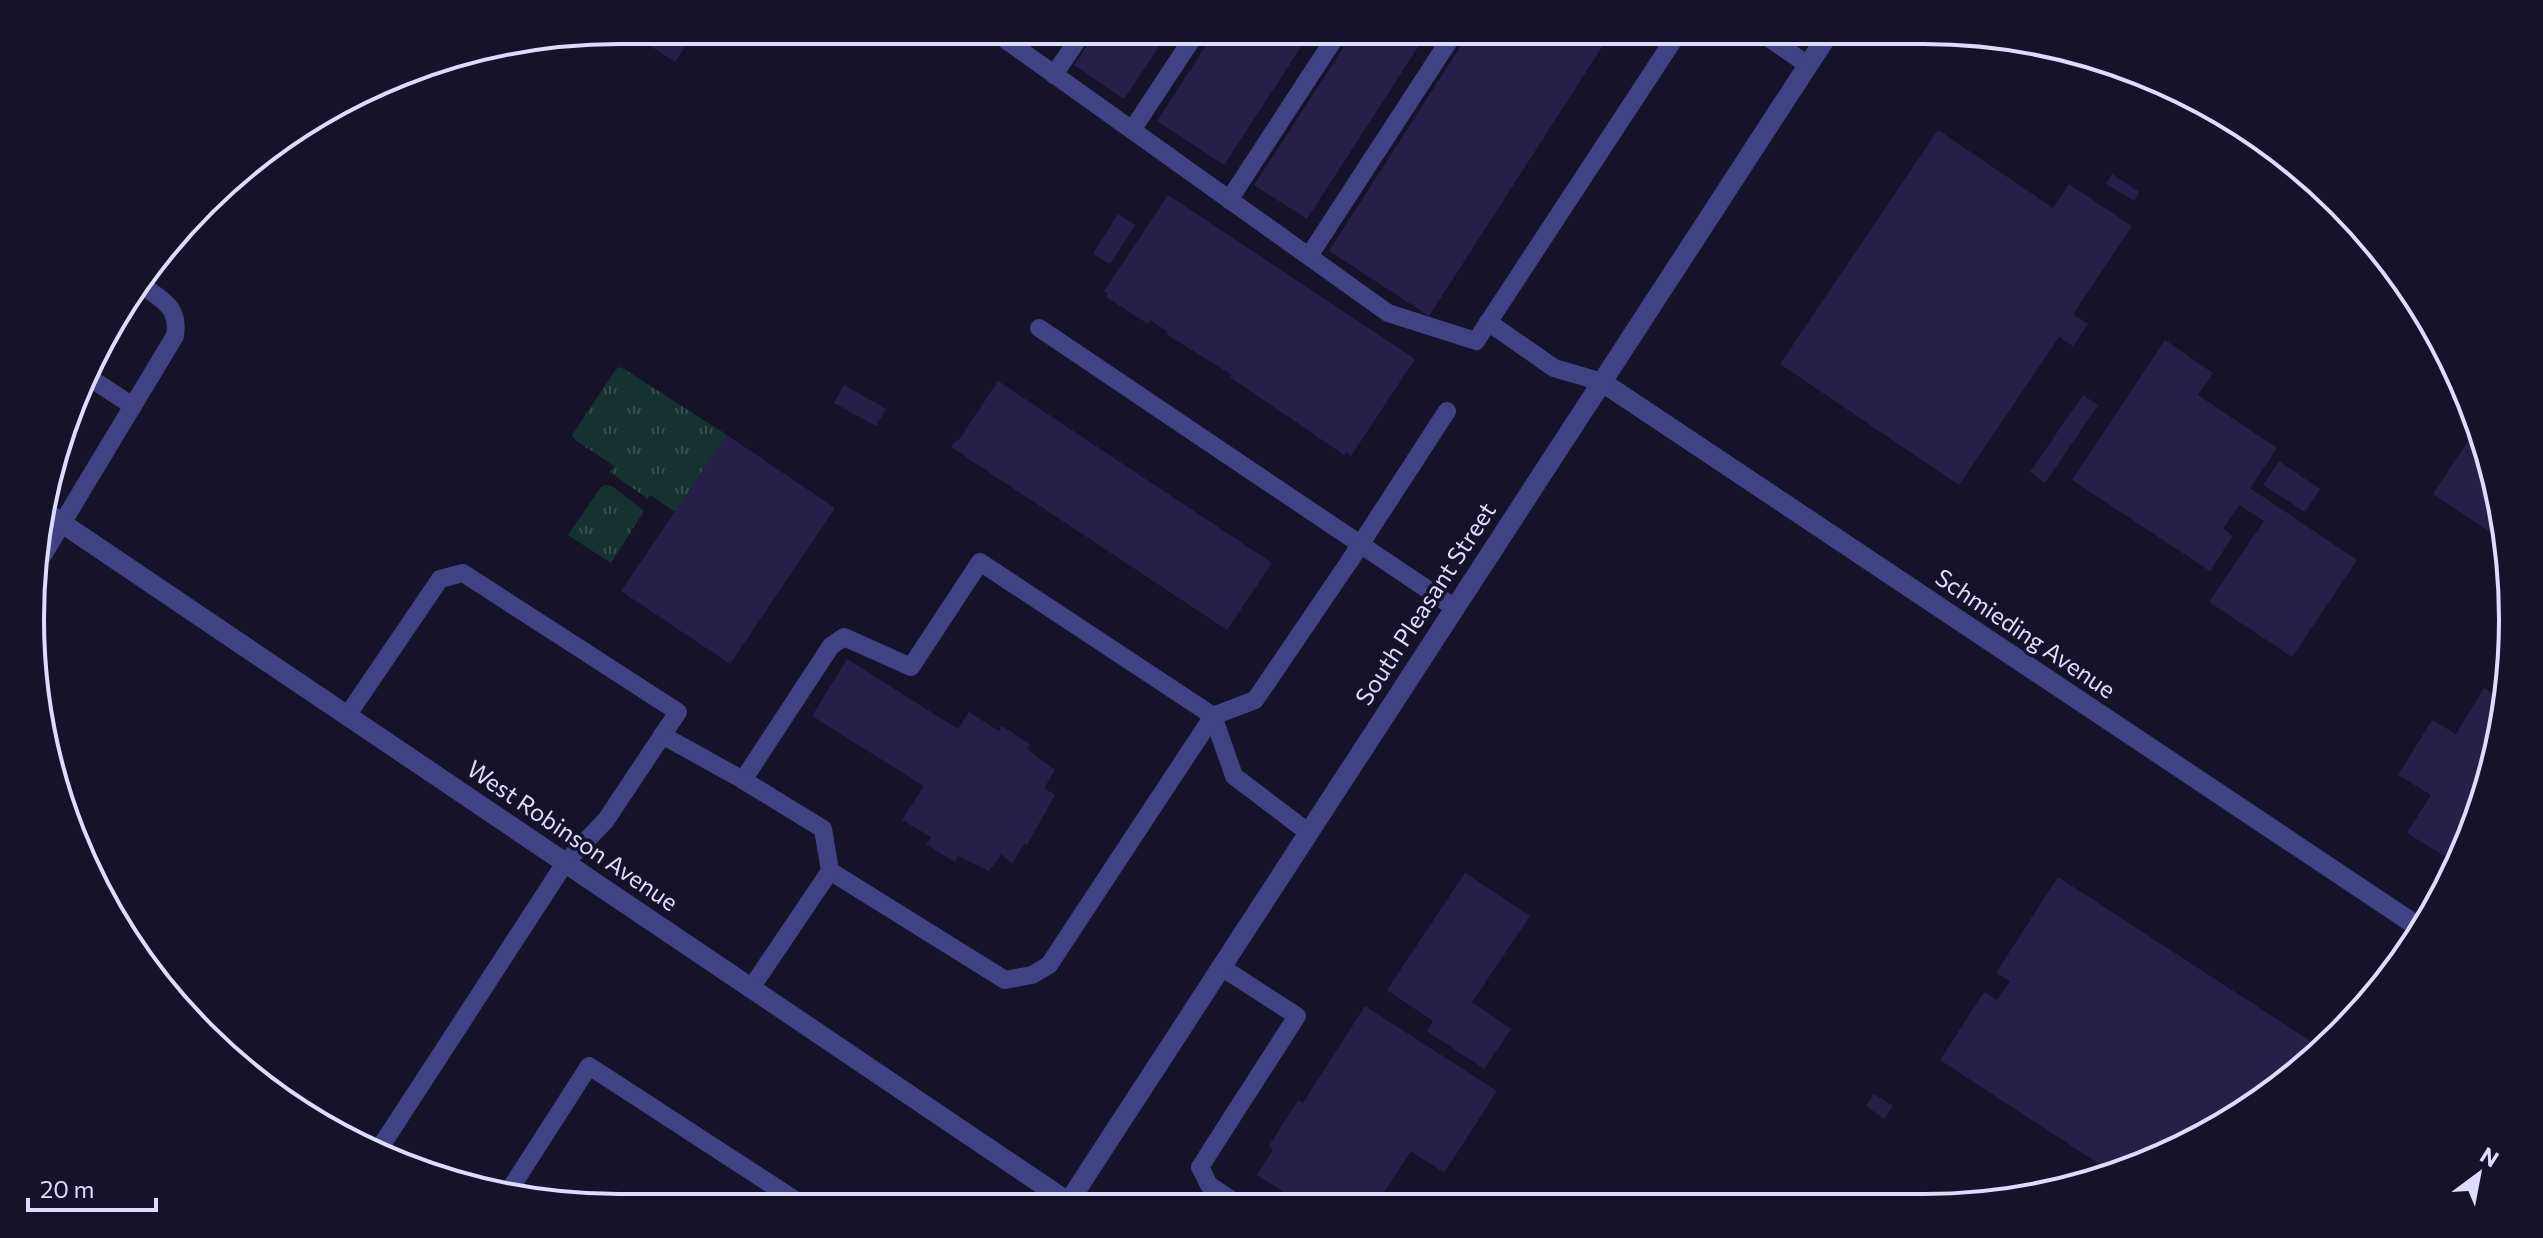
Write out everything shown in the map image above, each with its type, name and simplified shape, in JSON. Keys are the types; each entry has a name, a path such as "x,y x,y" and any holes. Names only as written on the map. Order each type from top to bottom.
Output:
{"street":[{"name":"South Pleasant Street","path":"1076,1194 1822,44"},
{"name":"Schmieding Avenue","path":"1602,382 2412,922"},
{"name":"West Robinson Avenue","path":"53,517 1053,1194"}],"lane":[{"path":"1012,44 1388,313 1476,341 1671,44"},
{"path":"1054,75 1075,44"},
{"path":"1132,130 1189,44"},
{"path":"1229,200 1331,44"},
{"path":"1309,256 1447,44"},
{"path":"1777,44 1808,65"},
{"path":"49,546 175,336 177,320 170,305 148,290"},
{"path":"1488,322 1554,368 1602,382"},
{"path":"1039,328 1455,608"},
{"path":"96,382 133,406"},
{"path":"830,871 1005,980 1032,975 1049,965 1213,716 1255,700 1447,411"},
{"path":"743,780 831,646 844,637 911,667 980,562 1213,716 1234,776 1309,833"},
{"path":"347,716 440,579 463,573 678,712 606,820 565,863 383,1143"},
{"path":"662,735 823,829 830,871 751,988"},
{"path":"1221,967 1297,1016 1200,1167 1209,1185 1223,1194"},
{"path":"513,1184 589,1066 786,1194"}],"green space":[{"path":"621,367 727,435 675,512 650,495 648,499 610,472 614,466 572,435 616,369"},
{"path":"605,485 612,486 644,511 611,563 568,535"}],"building":[{"path":"647,44 687,44 675,62"},
{"path":"1088,44 1161,44 1124,99 1074,65"},
{"path":"1207,44 1303,44 1224,165 1157,121"},
{"path":"1346,44 1420,44 1307,219 1254,185"},
{"path":"1462,44 1604,44 1429,316 1329,251"},
{"path":"1938,130 2053,208 2069,184 2132,226 2073,314 2088,324 2073,346 2059,337 1959,485 1780,364"},
{"path":"2112,174 2139,192 2134,201 2106,184"},
{"path":"1168,195 1415,359 1351,456 1346,452 1344,455 1150,320 1148,324 1106,297 1108,294 1104,291"},
{"path":"1118,214 1135,225 1110,264 1093,254"},
{"path":"2165,340 2213,373 2198,395 2277,448 2250,488 2357,560 2292,657 2209,602 2264,521 2239,505 2223,529 2233,536 2210,571 2072,480"},
{"path":"998,381 1272,563 1227,630 951,447"},
{"path":"844,385 886,409 876,426 834,403"},
{"path":"2083,395 2098,405 2045,483 2030,472"},
{"path":"727,435 835,508 730,664 621,591"},
{"path":"2469,439 2492,534 2433,494"},
{"path":"2279,461 2320,489 2305,512 2263,485"},
{"path":"847,659 958,729 969,712 999,731 1002,726 1030,744 1027,749 1055,770 1044,788 1055,795 1027,845 1025,843 1012,864 1001,854 989,871 958,856 955,862 926,844 931,837 902,820 924,786 812,716"},
{"path":"2484,688 2494,694 2479,768 2447,858 2407,833 2431,795 2398,775 2432,720 2456,734"},
{"path":"1465,873 1530,916 1472,1002 1511,1029 1484,1069 1427,1031 1433,1021 1387,990"},
{"path":"2058,877 2313,1042 2274,1075 2212,1117 2144,1150 2101,1165 1940,1060 1984,992 1997,1000 2010,981 1996,973"},
{"path":"1365,1006 1497,1091 1444,1173 1411,1151 1383,1194 1287,1194 1257,1175 1273,1149 1269,1146 1298,1100 1303,1103"},
{"path":"1874,1094 1893,1106 1884,1119 1866,1106"}]}
